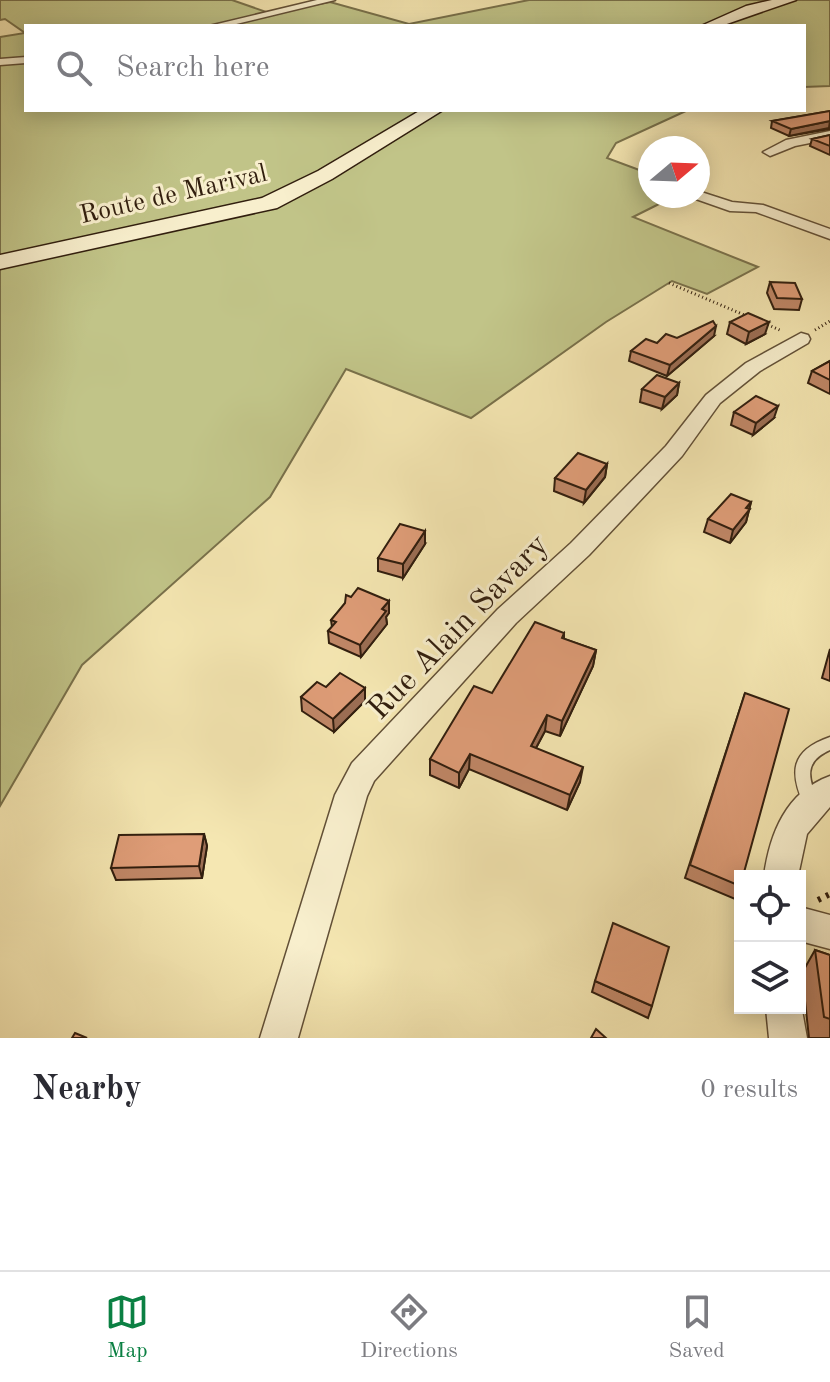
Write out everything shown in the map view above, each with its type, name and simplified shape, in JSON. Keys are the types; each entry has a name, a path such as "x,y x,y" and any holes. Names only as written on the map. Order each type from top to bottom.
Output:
{"main road":[{"path":"713,24 751,9 789,0"},
{"name":"Route de Marival","path":"0,262 269,203 314,181 431,112"}],"street":[{"path":"223,24 330,0"},
{"path":"0,62 24,60"},
{"path":"770,152 791,143 830,135"},
{"path":"710,198 730,206 758,208 830,234"},
{"name":"Rue Alain Savary","path":"279,1038 351,795 363,772 507,616 580,549 674,451 713,399 753,367 801,339"},
{"path":"782,870 785,844 798,816 820,796"},
{"path":"806,926 830,932"},
{"path":"786,1014 788,1038"}],"lane":[{"path":"820,796 802,781 804,762 808,754 830,743"}],"path":[{"path":"669,283 801,339"}],"green space":[{"path":"0,0 232,0 269,13 330,2 409,24 24,24 24,32 5,19 0,20"},
{"path":"529,0 830,0 830,86 806,87 806,24 409,24"},
{"path":"24,33 24,112 684,112 616,143 607,158 638,170 638,208 651,208 633,217 758,267 707,294 672,281 606,322 471,418 346,369 270,497 82,665 0,806 0,37"}],"building":[{"path":"830,111 830,121 791,129 772,121"},
{"path":"830,135 830,146 812,139"},
{"path":"770,282 795,283 802,299 777,298"},
{"path":"748,313 769,322 749,332 730,322"},
{"path":"713,321 716,326 670,365 631,351 646,339 657,343 666,334 677,338"},
{"path":"830,361 830,380 812,371"},
{"path":"657,375 679,383 665,397 642,389"},
{"path":"756,396 778,406 756,423 734,412"},
{"path":"578,453 607,464 586,490 555,478"},
{"path":"731,494 751,502 746,508 750,509 733,530 708,519"},
{"path":"400,524 425,531 403,564 378,558"},
{"path":"358,588 389,601 382,609 386,611 360,645 328,631 336,622 331,620 345,603 346,595 351,597"},
{"path":"535,622 564,633 562,638 596,650 562,721 547,715 531,746 583,767 570,795 470,754 459,773 430,759 474,686 492,693"},
{"path":"340,673 365,688 333,719 301,697 317,682 326,687"},
{"path":"745,693 789,709 745,870 734,870 734,883 690,865"},
{"path":"204,834 199,866 111,868 119,835"},
{"path":"613,923 669,947 652,1006 595,981"},
{"path":"815,950 830,955 830,1019 824,1017"},
{"path":"596,1029 606,1038 591,1038"}]}
